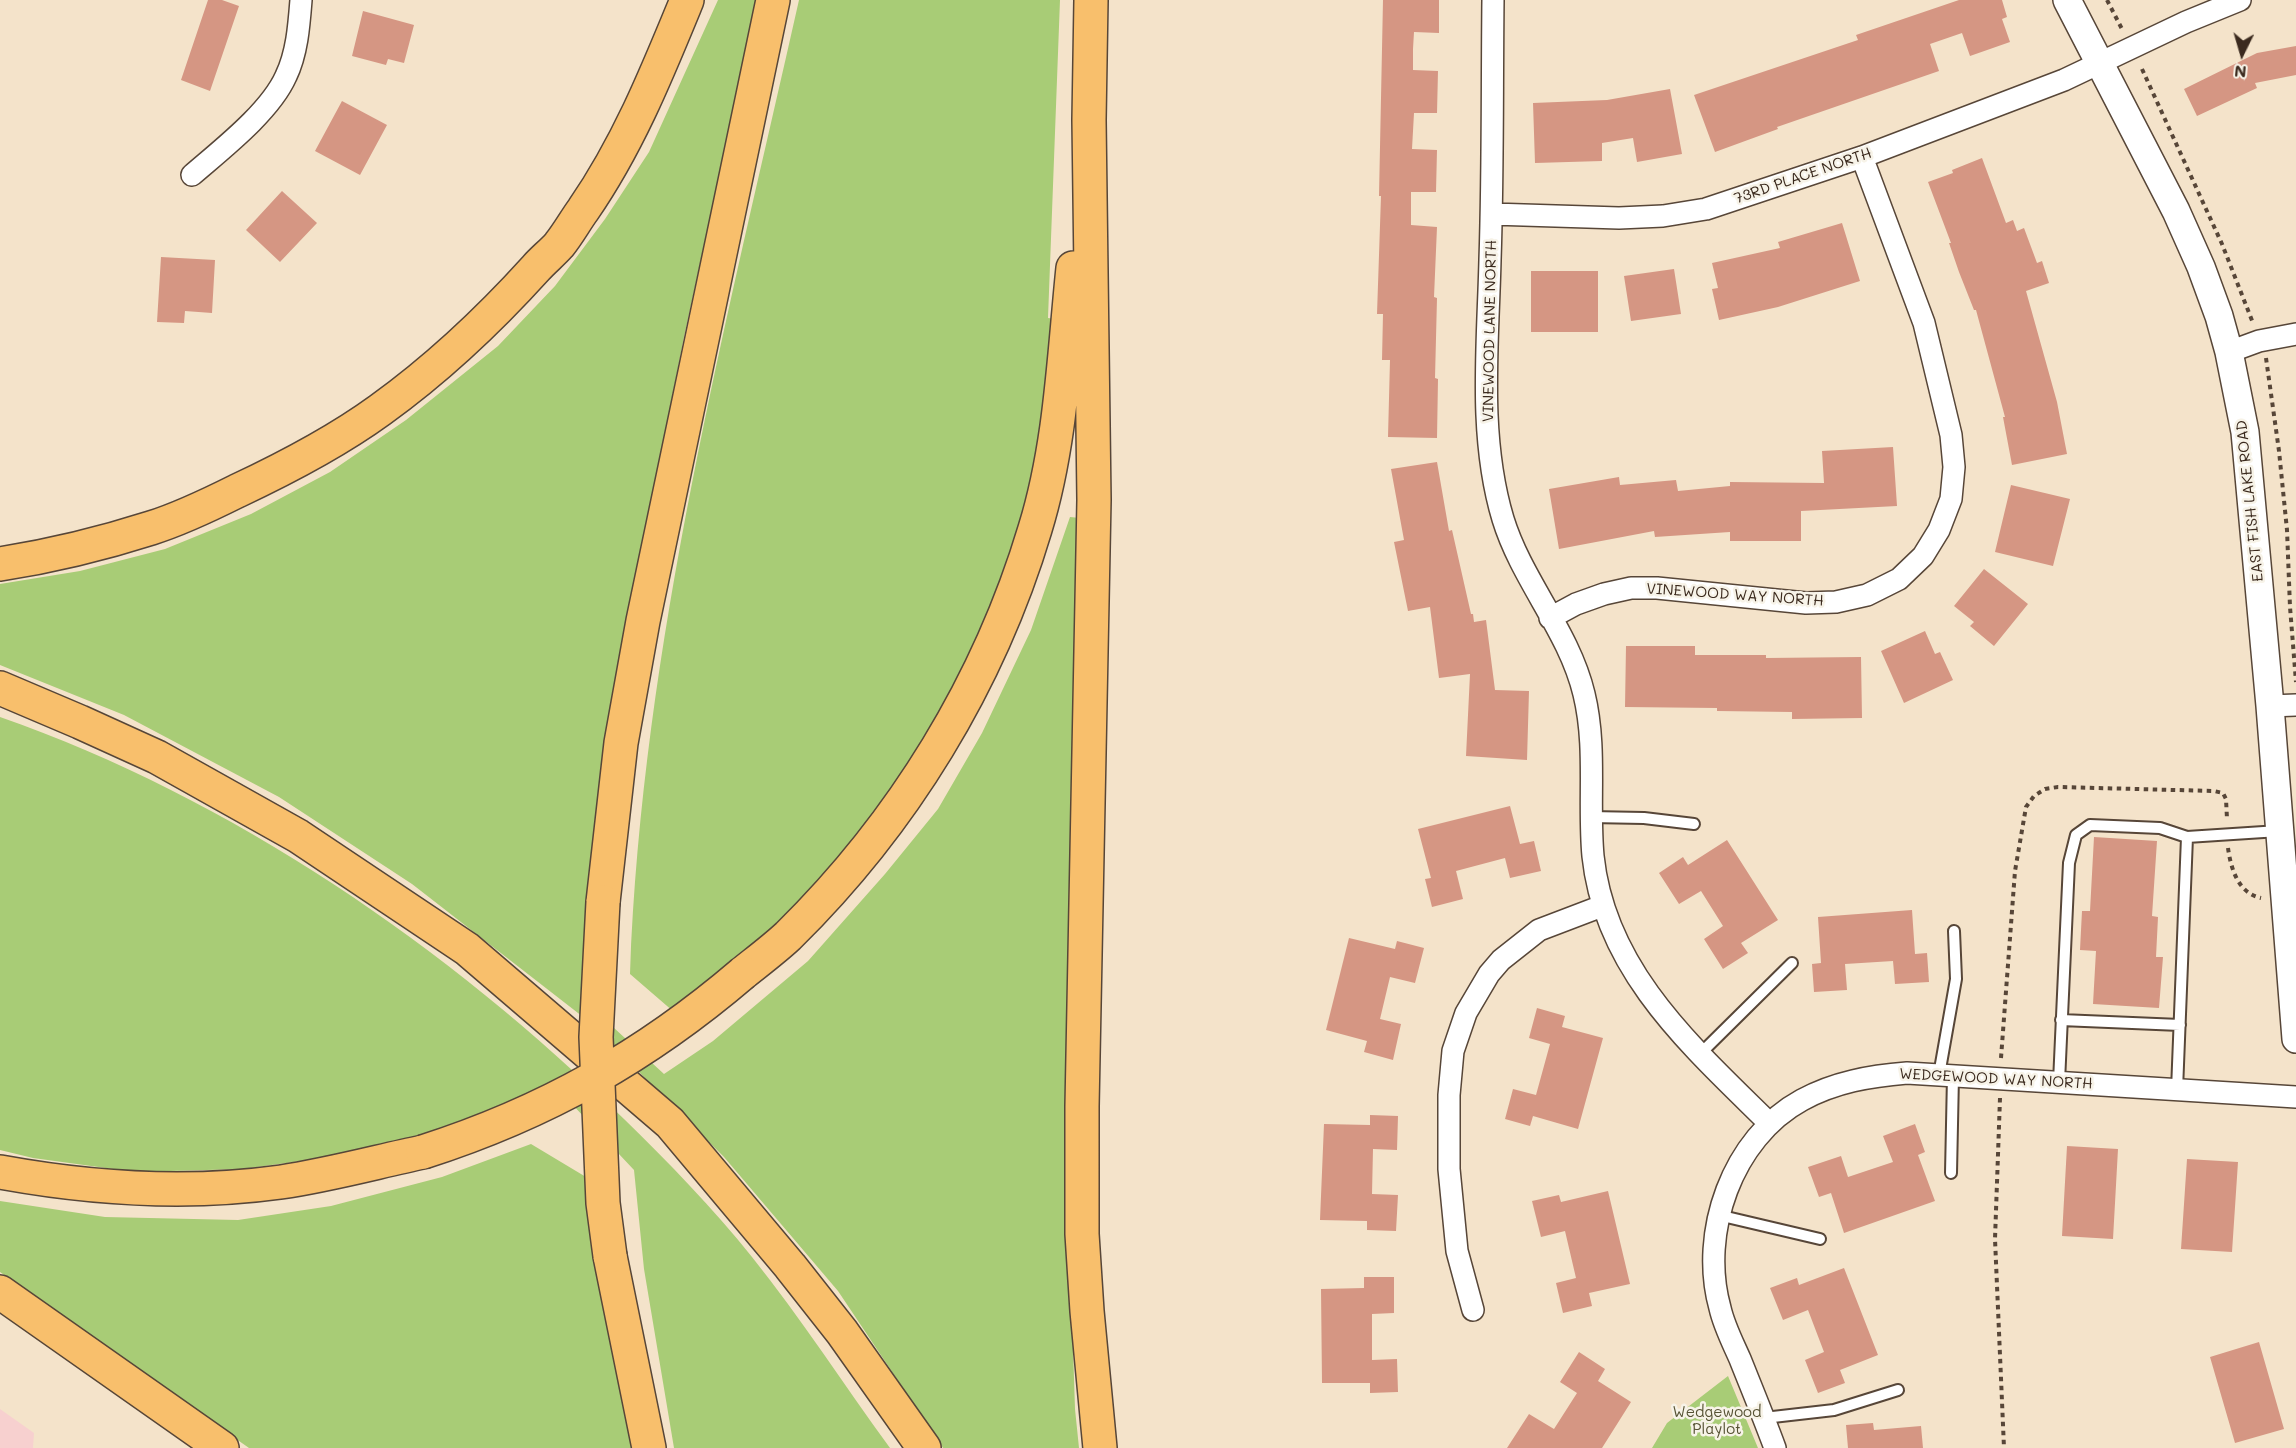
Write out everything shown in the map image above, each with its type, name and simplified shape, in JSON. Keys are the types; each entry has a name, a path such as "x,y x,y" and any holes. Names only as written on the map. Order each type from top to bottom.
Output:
{"highway":[{"path":"0,564 48,556 112,540 152,528 194,511 260,480 332,440 379,411 424,376 503,306 559,244 620,150 647,98 687,0"},
{"path":"649,1448 610,1256 603,1203 596,1037 603,902 621,742 643,621 773,0"},
{"path":"1090,0 1089,120 1094,500 1082,1106 1082,1234 1086,1311 1100,1448"},
{"path":"0,1172 64,1182 178,1190 280,1182 423,1152 471,1137 580,1086 662,1038 786,938 841,881 877,838 947,731 984,663 1036,528 1054,439 1089,120"},
{"path":"0,688 157,757 232,799 298,836 466,949 670,1123 742,1207 842,1332 924,1448"},
{"path":"0,1292 222,1448"}],"street":[{"path":"192,176 272,100 286,76 295,51 301,0"},
{"name":"VINEWOOD LANE NORTH","path":"1493,0 1492,214 1486,405 1491,462 1503,519 1525,574 1550,618 1582,684 1591,736 1590,818 1594,861 1602,906 1647,994 1700,1054 1769,1123"},
{"name":"EAST FISH LAKE ROAD","path":"2067,0 2176,211 2201,267 2229,352 2245,432 2283,705 2279,831 2296,1039"},
{"name":"73RD PLACE NORTH","path":"1492,214 1619,218 1663,216 1706,209 1862,157 2064,80 2186,22 2240,0"},
{"name":"VINEWOOD WAY NORTH","path":"1550,618 1576,604 1631,588 1657,588 1806,603 1836,602 1867,595 1899,579 1923,556 1939,530 1951,499 1954,467 1951,435 1924,323 1862,157"},
{"path":"2229,352 2259,341 2296,334"},
{"path":"1473,1310 1456,1251 1449,1169 1449,1095 1453,1051 1466,1012 1489,974 1501,960 1539,930 1602,906"},
{"name":"WEDGEWOOD WAY NORTH","path":"1775,1448 1720,1308 1713,1269 1718,1215 1729,1185 1744,1157 1769,1123 1802,1100 1847,1081 1873,1075 1896,1074 1946,1075 2296,1097"}],"lane":[{"path":"1590,818 1644,818 1694,824"},
{"path":"2059,1082 2069,863 2076,835 2090,825 2160,828 2187,837 2279,831"},
{"path":"2177,1090 2187,837"},
{"path":"1951,1173 1946,1075 1956,980 1954,931"},
{"path":"1700,1054 1792,963"},
{"path":"2061,1020 2180,1025"},
{"path":"1718,1215 1820,1239"},
{"path":"1764,1418 1834,1410 1898,1390"}],"path":[{"path":"2107,0 2123,32"},
{"path":"2142,69 2222,244 2253,323"},
{"path":"2266,358 2287,530 2296,682"}],"shaded area":[{"path":"0,1409 34,1433 33,1448 0,1448"}],"green space":[{"path":"718,0 757,0 684,337 622,649 588,1004 664,1074 713,1041 808,961 885,874 938,809 982,733 1031,630 1070,517 1080,518 1070,1255 1075,1409 1079,1448 943,1448 838,1291 724,1157 587,1020 412,884 279,797 124,715 0,665 0,584 80,571 165,549 251,514 330,472 406,420 498,346 555,286 605,219 649,152"},
{"path":"799,0 1060,0 1048,318 1056,319 1040,458 1008,569 966,675 892,795 780,927 674,1012 630,974 638,851 651,728 692,484 717,362"},
{"path":"0,717 86,751 171,790 254,835 334,884 411,938 486,995 557,1056 624,1119 706,1203 770,1280 890,1448 674,1448 644,1269 634,1170 554,1085 420,1140 360,1153 242,1169 135,1172 33,1158 0,1150"},
{"path":"531,1144 591,1180 632,1448 249,1448 0,1272 0,1201 105,1217 238,1220 331,1206 442,1177"},
{"name":"Wedgewood Playlot","path":"1728,1376 1758,1448 1652,1448 1667,1423"}],"building":[{"path":"208,0 222,0 239,6 210,91 181,80"},
{"path":"1383,0 1439,0 1439,33 1414,32 1413,49 1413,70 1438,71 1437,113 1414,113 1412,149 1437,150 1436,192 1411,192 1411,225 1437,227 1434,297 1437,298 1435,378 1438,379 1437,438 1388,437 1390,360 1382,360 1383,314 1377,314"},
{"path":"1959,0 2002,0 2007,17 2002,19 2010,42 1970,56 1962,33 1930,44 1939,71 1777,127 1778,129 1715,152 1694,95 1858,40 1856,35"},
{"path":"363,11 414,25 404,63 388,59 386,65 352,56"},
{"path":"2296,46 2296,75 2255,83 2257,88 2197,116 2184,89 2257,53"},
{"path":"1670,89 1682,154 1637,162 1633,138 1602,143 1602,161 1535,163 1533,103 1607,100"},
{"path":"342,101 387,125 360,175 315,151"},
{"path":"1982,158 2006,223 2013,220 2017,231 2024,228 2037,263 2042,261 2049,283 2026,291 2057,402 2067,454 2012,465 2003,417 2005,417 1976,310 1974,310 1959,272 1949,243 1951,243 1928,182 1953,173 1952,170"},
{"path":"282,191 317,223 280,262 246,230"},
{"path":"1842,223 1860,281 1778,307 1719,320 1712,289 1718,288 1712,263 1780,248 1778,242"},
{"path":"161,257 215,260 212,313 185,311 184,323 157,322"},
{"path":"1674,269 1681,314 1631,321 1624,276"},
{"path":"1531,271 1598,271 1598,332 1531,332"},
{"path":"1893,447 1897,506 1801,511 1801,541 1730,541 1730,532 1655,537 1654,531 1559,549 1549,489 1619,477 1620,485 1676,480 1678,491 1730,486 1730,482 1824,483 1822,451"},
{"path":"1437,462 1449,531 1452,530 1471,614 1473,614 1474,622 1486,620 1495,690 1529,691 1527,760 1466,756 1470,674 1439,678 1430,607 1408,611 1394,542 1404,540 1391,469"},
{"path":"2011,485 2070,499 2053,566 1995,552"},
{"path":"1984,569 2028,604 1994,646 1970,626 1974,622 1954,606"},
{"path":"1925,631 1935,654 1940,652 1953,680 1904,703 1881,651"},
{"path":"1626,646 1695,646 1695,655 1766,655 1766,658 1861,657 1862,718 1792,719 1792,712 1625,707"},
{"path":"1510,806 1520,844 1534,841 1541,871 1510,878 1505,858 1456,871 1463,899 1432,907 1425,879 1431,878 1418,829"},
{"path":"2094,837 2157,841 2152,916 2158,917 2156,957 2163,957 2159,1008 2093,1004 2096,951 2080,950 2082,911 2090,911"},
{"path":"1727,840 1778,920 1741,943 1748,953 1723,969 1704,939 1723,926 1701,891 1679,904 1659,873 1683,857 1688,865"},
{"path":"1912,910 1915,954 1927,953 1929,982 1895,984 1893,961 1845,964 1847,990 1814,992 1812,964 1821,963 1818,917"},
{"path":"1349,938 1395,949 1397,941 1424,948 1415,983 1390,977 1380,1019 1401,1024 1393,1060 1364,1052 1367,1041 1326,1030"},
{"path":"1537,1008 1565,1016 1562,1027 1603,1038 1578,1129 1533,1116 1530,1126 1505,1119 1513,1089 1536,1095 1550,1044 1529,1038"},
{"path":"1370,1115 1398,1116 1397,1150 1373,1149 1372,1194 1398,1195 1396,1231 1367,1230 1367,1221 1320,1220 1324,1124 1370,1125"},
{"path":"1915,1124 1925,1152 1918,1155 1935,1201 1844,1233 1831,1193 1819,1197 1808,1167 1841,1156 1848,1177 1893,1162 1883,1136"},
{"path":"2067,1146 2118,1149 2113,1239 2062,1236"},
{"path":"2187,1159 2238,1162 2232,1252 2181,1249"},
{"path":"1608,1191 1630,1284 1589,1293 1592,1306 1563,1313 1556,1283 1576,1278 1565,1231 1541,1237 1532,1201 1559,1195 1561,1202"},
{"path":"1844,1268 1878,1355 1840,1370 1845,1383 1818,1393 1805,1360 1824,1352 1808,1310 1783,1320 1770,1288 1797,1278 1799,1285"},
{"path":"1364,1277 1394,1277 1394,1313 1372,1314 1372,1360 1397,1359 1398,1392 1370,1393 1370,1383 1322,1383 1321,1289 1364,1288"},
{"path":"2259,1342 2284,1429 2235,1443 2210,1357"},
{"path":"1579,1352 1605,1369 1598,1381 1631,1402 1602,1448 1507,1448 1529,1414 1554,1429 1577,1393 1560,1382"},
{"path":"1873,1423 1874,1430 1921,1426 1923,1448 1848,1448 1846,1425"}]}
